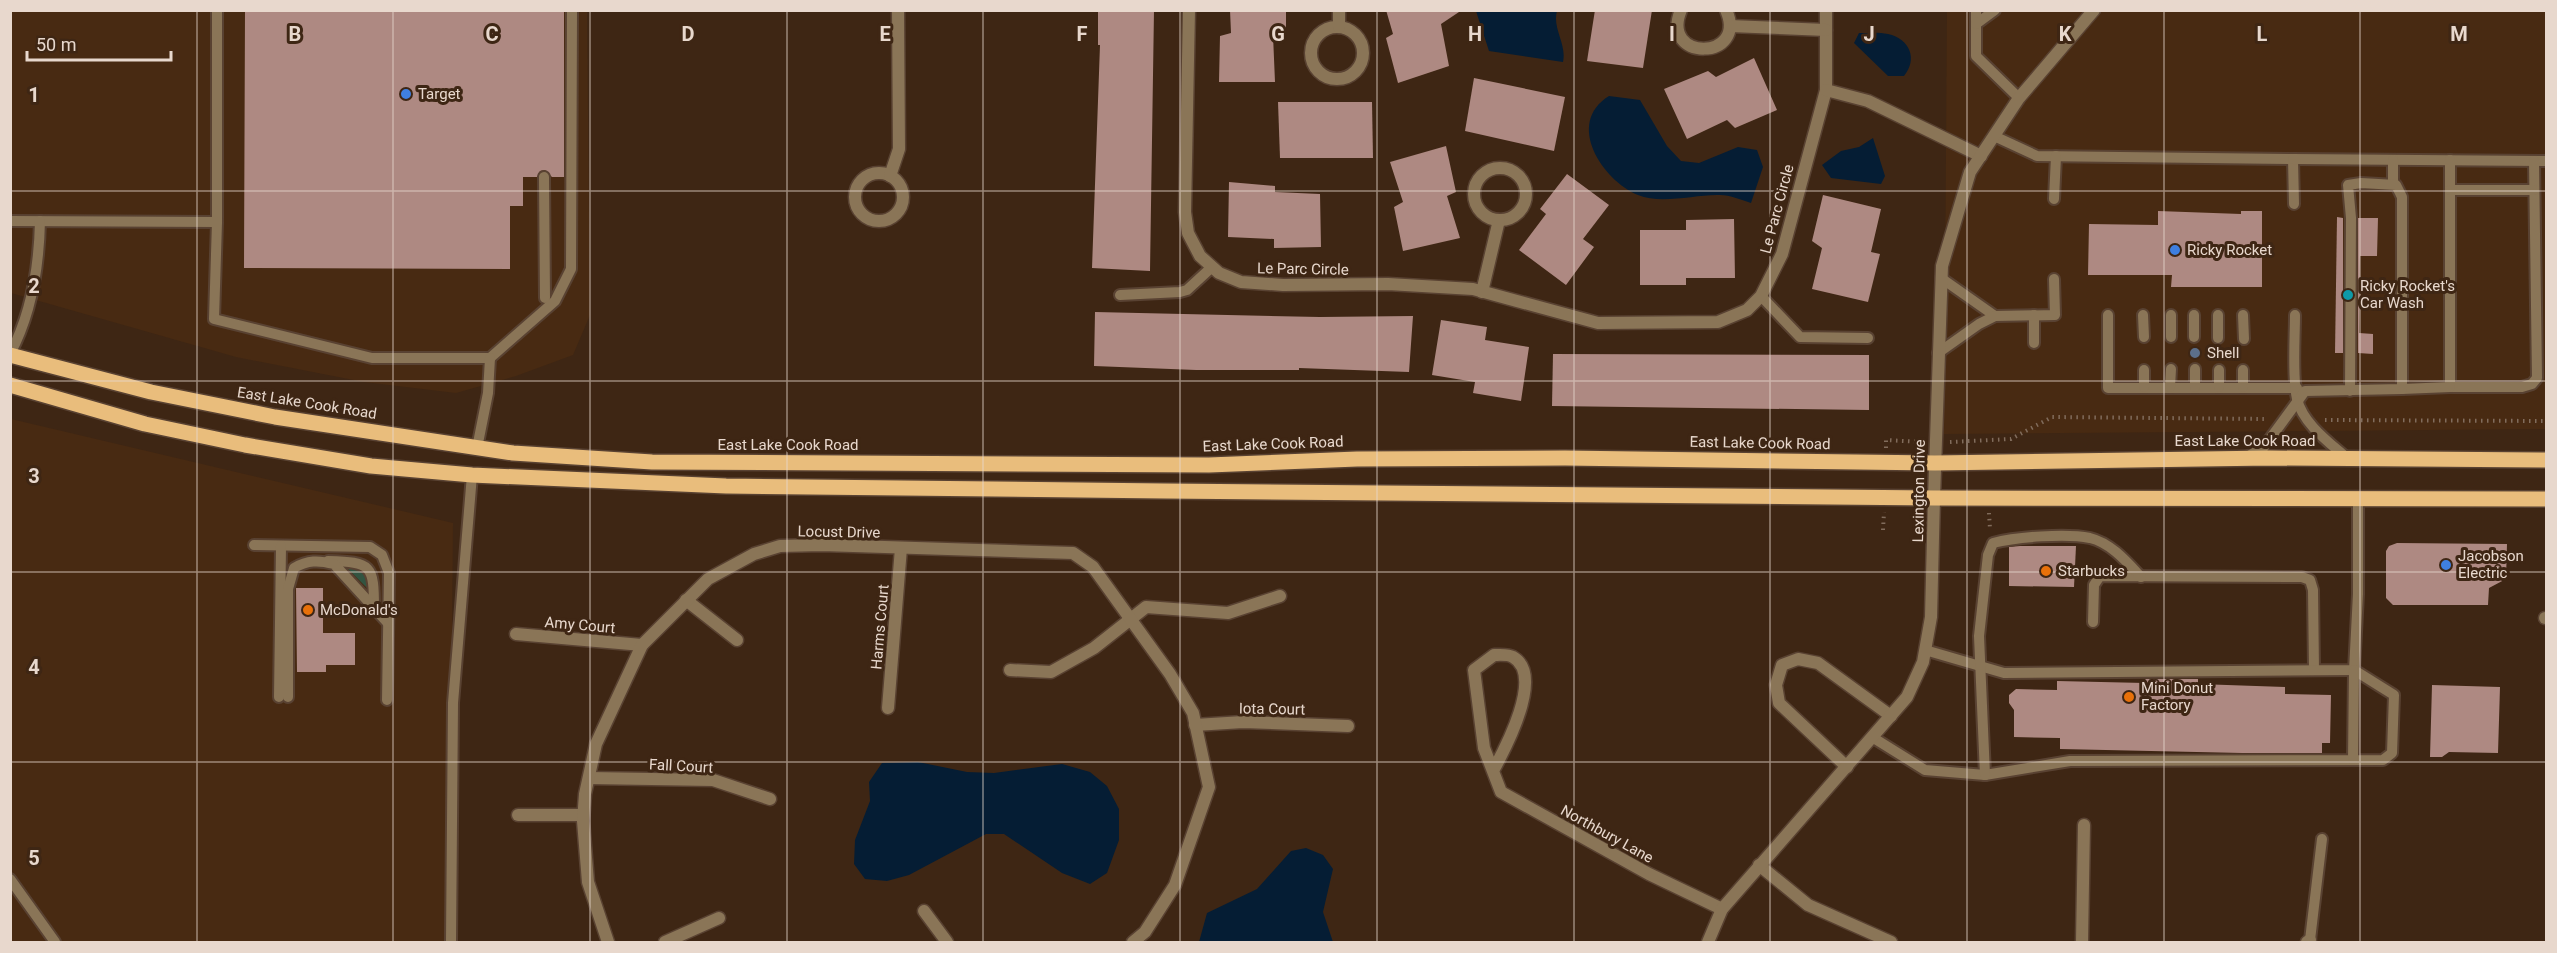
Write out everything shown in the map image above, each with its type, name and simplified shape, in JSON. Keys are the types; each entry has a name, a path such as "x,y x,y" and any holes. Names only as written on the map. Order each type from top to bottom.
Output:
{"main road":[{"name":"East Lake Cook Road","path":"10,354 151,392 256,414 477,448 663,462 1209,465 1357,459 1565,458 1935,463 2244,458 2547,460"},
{"path":"10,385 145,424 244,445 371,466 472,475 726,486 1934,498 2547,499"}],"street":[{"path":"890,176 899,149 898,10"},
{"name":"Le Parc Circle","path":"1190,10 1185,212 1188,233 1200,256 1219,273 1241,282 1283,285 1388,284 1482,292 1598,322 1718,322 1747,310 1761,296 1782,255 1826,90 1826,10"},
{"path":"1339,10 1339,27"},
{"path":"1681,10 1677,26 1684,42 1699,50 1716,47 1723,42 1730,26 1726,10"},
{"name":"Lexington Drive","path":"1708,942 1722,909 1892,716 1907,697 1923,662 1931,617 1942,266 1970,172 2019,98 2094,10"},
{"path":"1730,26 1826,30"},
{"path":"1339,27 1352,32 1358,38 1363,55 1361,63 1349,76 1332,78 1317,70 1310,55 1311,47 1320,32 1327,28 1339,27"},
{"path":"1826,90 1868,101 1981,156"},
{"path":"1500,168 1516,173 1522,179 1526,196 1520,212 1512,217 1499,220 1481,212 1474,197 1478,180 1483,174 1500,168"},
{"path":"879,172 890,176 900,184 903,191 901,207 897,214 883,221 867,219 861,214 854,199 858,183 871,174 879,172"},
{"path":"1482,292 1499,220"},
{"name":"Locust Drive","path":"608,942 588,882 583,815 597,744 642,645 708,579 754,554 780,546 822,545 1072,553 1093,567 1170,674 1194,719 1209,787 1175,885 1145,932 1133,942"},
{"name":"Harms Court","path":"888,708 901,549"},
{"path":"1010,670 1051,672 1094,648 1146,607 1228,613 1280,596"},
{"path":"686,600 737,640"},
{"name":"Amy Court","path":"516,634 642,645"},
{"name":"Northbury Lane","path":"1493,771 1512,736 1523,700 1524,677 1521,665 1512,656 1494,655 1474,670 1484,748 1501,792 1649,874 1722,909"},
{"path":"1847,767 1779,702 1776,685 1782,665 1798,659 1818,663 1892,716"},
{"name":"Iota Court","path":"1194,719 1348,726"},
{"name":"Fall Court","path":"589,778 713,780 770,799"},
{"path":"518,815 583,815"},
{"path":"2082,942 2084,825"},
{"path":"1759,866 1808,905 1891,942"},
{"path":"924,910 947,942"},
{"path":"665,942 719,918"}],"lane":[{"path":"217,10 217,222 214,319 372,358 490,358 555,302 571,268 572,10"},
{"path":"1976,10 1976,56 2019,98"},
{"path":"1976,24 1995,10"},
{"path":"1994,136 2037,156 2547,161"},
{"path":"2054,199 2056,156"},
{"path":"2293,159 2294,204"},
{"path":"2393,160 2393,184"},
{"path":"2450,160 2450,387"},
{"path":"2108,315 2108,388 2243,387 2297,394 2306,391 2522,387 2532,384 2537,378 2534,160"},
{"path":"544,177 545,298"},
{"path":"2350,391 2351,218 2348,185 2361,183 2393,184 2401,190 2402,389"},
{"path":"2450,190 2534,190"},
{"path":"10,221 217,222"},
{"path":"10,354 23,330 39,261 40,221"},
{"path":"1120,295 1187,290 1212,267"},
{"path":"1941,278 1995,316"},
{"path":"1938,353 1979,324 1995,316 2055,315 2054,279"},
{"path":"1761,296 1800,337 1868,338"},
{"path":"2034,315 2034,343"},
{"path":"2144,315 2144,337"},
{"path":"2171,315 2171,337"},
{"path":"2194,315 2194,337"},
{"path":"2218,315 2218,338"},
{"path":"2243,315 2244,339"},
{"path":"2295,315 2297,394 2309,420 2322,437 2348,459"},
{"path":"477,448 488,393 490,358"},
{"path":"2170,387 2171,369"},
{"path":"2195,369 2195,387"},
{"path":"2144,370 2144,387"},
{"path":"2219,370 2219,387"},
{"path":"2243,370 2243,387"},
{"path":"2244,458 2264,447 2297,394"},
{"path":"451,942 453,702 472,475"},
{"path":"2353,760 2358,594 2358,497"},
{"path":"1985,775 1979,636 1988,555 1993,543 2018,537 2090,538 2119,554 2141,577"},
{"path":"254,545 370,547 382,555 389,573 387,700"},
{"path":"281,546 283,697 290,576 294,568 305,562 321,561 363,564 372,575 374,609"},
{"path":"321,561 334,564 388,623"},
{"path":"2093,622 2094,585 2100,576 2302,577 2310,580 2313,590 2314,670"},
{"path":"1872,737 1925,770 1985,775 2070,761 2383,760 2392,753 2394,695 2354,670 2004,673 1925,650"},
{"path":"2308,941 2322,839"},
{"path":"10,879 56,942"}],"path":[{"path":"1886,440 1935,443 2011,439 2052,417 2283,419"},
{"path":"2309,420 2547,421"}],"shaded area":[{"path":"10,11 587,11 590,315 573,355 516,376 456,393 364,382 236,357 11,293"},
{"path":"1947,11 2546,11 2546,429 1944,434"},
{"path":"11,419 453,523 449,942 11,942"}],"green space":[{"path":"355,565 367,573 368,589 346,567"}],"water":[{"path":"1476,11 1557,11 1556,24 1563,49 1563,62 1489,51"},
{"path":"1859,33 1885,33 1902,40 1910,51 1911,57 1904,76 1888,76 1854,43"},
{"path":"1609,96 1640,100 1667,146 1681,161 1699,163 1738,147 1757,150 1763,167 1751,203 1720,195 1668,199 1647,198 1625,188 1601,164 1589,135 1590,121 1596,107"},
{"path":"1873,138 1885,176 1881,184 1831,178 1822,165 1841,151 1859,147"},
{"path":"918,762 967,772 994,773 1062,764 1090,772 1107,786 1119,809 1119,840 1107,873 1090,884 1062,873 1004,834 986,834 909,875 887,881 865,879 854,864 855,840 870,801 869,782 882,763"},
{"path":"1306,848 1323,855 1333,869 1323,912 1333,942 1199,942 1207,913 1257,889 1291,851"}],"building":[{"name":"Target","path":"245,10 564,10 564,177 552,177 545,170 540,171 537,177 523,177 523,206 510,206 510,269 244,268"},
{"path":"1098,10 1154,10 1150,271 1092,268 1100,45 1098,45"},
{"path":"1230,10 1286,10 1286,35 1273,35 1275,82 1219,82 1220,36 1231,33"},
{"path":"1386,10 1462,10 1441,24 1449,66 1398,83 1386,38 1393,34"},
{"path":"1595,10 1652,10 1643,68 1587,61"},
{"path":"1754,58 1777,110 1735,128 1727,120 1687,139 1664,89 1708,71 1716,77"},
{"path":"1474,78 1565,97 1554,151 1465,131"},
{"path":"1278,102 1372,102 1373,158 1280,158"},
{"path":"1446,146 1456,192 1447,196 1460,238 1403,251 1394,207 1403,202 1390,162"},
{"path":"1567,174 1609,205 1583,239 1594,247 1566,285 1519,250 1546,214 1540,209"},
{"path":"1229,182 1275,186 1275,192 1320,194 1321,247 1274,248 1274,239 1228,237"},
{"path":"1823,195 1881,209 1871,252 1880,254 1868,302 1812,289 1822,248 1812,241"},
{"name":"Ricky Rocket","path":"2158,211 2241,214 2241,211 2262,211 2262,287 2171,287 2172,275 2088,275 2089,224 2158,225"},
{"path":"2337,217 2343,218 2343,353 2335,353"},
{"path":"2358,218 2378,218 2377,256 2360,256 2359,333 2373,334 2373,354 2358,353"},
{"path":"1734,219 1735,278 1686,278 1686,285 1640,285 1640,230 1686,230 1686,220"},
{"path":"1095,312 1320,317 1413,316 1409,372 1299,368 1299,370 1196,370 1094,366"},
{"path":"1441,320 1487,327 1485,340 1529,347 1521,401 1473,393 1475,382 1432,375"},
{"path":"1553,354 1869,355 1869,410 1552,406"},
{"name":"Jacobson Electric","path":"2397,543 2507,544 2506,579 2489,588 2488,605 2393,605 2386,598 2386,551 2389,546"},
{"path":"2076,546 2074,587 2009,586 2009,547"},
{"name":"McDonald's","path":"296,588 323,588 323,633 355,633 355,665 326,665 326,672 297,672"},
{"path":"2145,679 2198,679 2198,684 2285,687 2285,694 2331,695 2330,743 2322,743 2322,753 2242,753 2060,749 2060,738 2014,737 2014,710 2009,703 2009,695 2016,689 2057,690 2057,681 2145,683"},
{"path":"2432,685 2500,687 2498,753 2449,752 2442,757 2430,757"}],"place":[{"name":"Target","path":"406,94"},
{"name":"Ricky Rocket","path":"2175,250"},
{"name":"Ricky Rocket's Car Wash","path":"2348,295"},
{"name":"Shell","path":"2195,353"},
{"name":"Jacobson Electric","path":"2446,565"},
{"name":"Starbucks","path":"2046,571"},
{"name":"McDonald's","path":"308,610"},
{"name":"Mini Donut Factory","path":"2129,697"}]}
